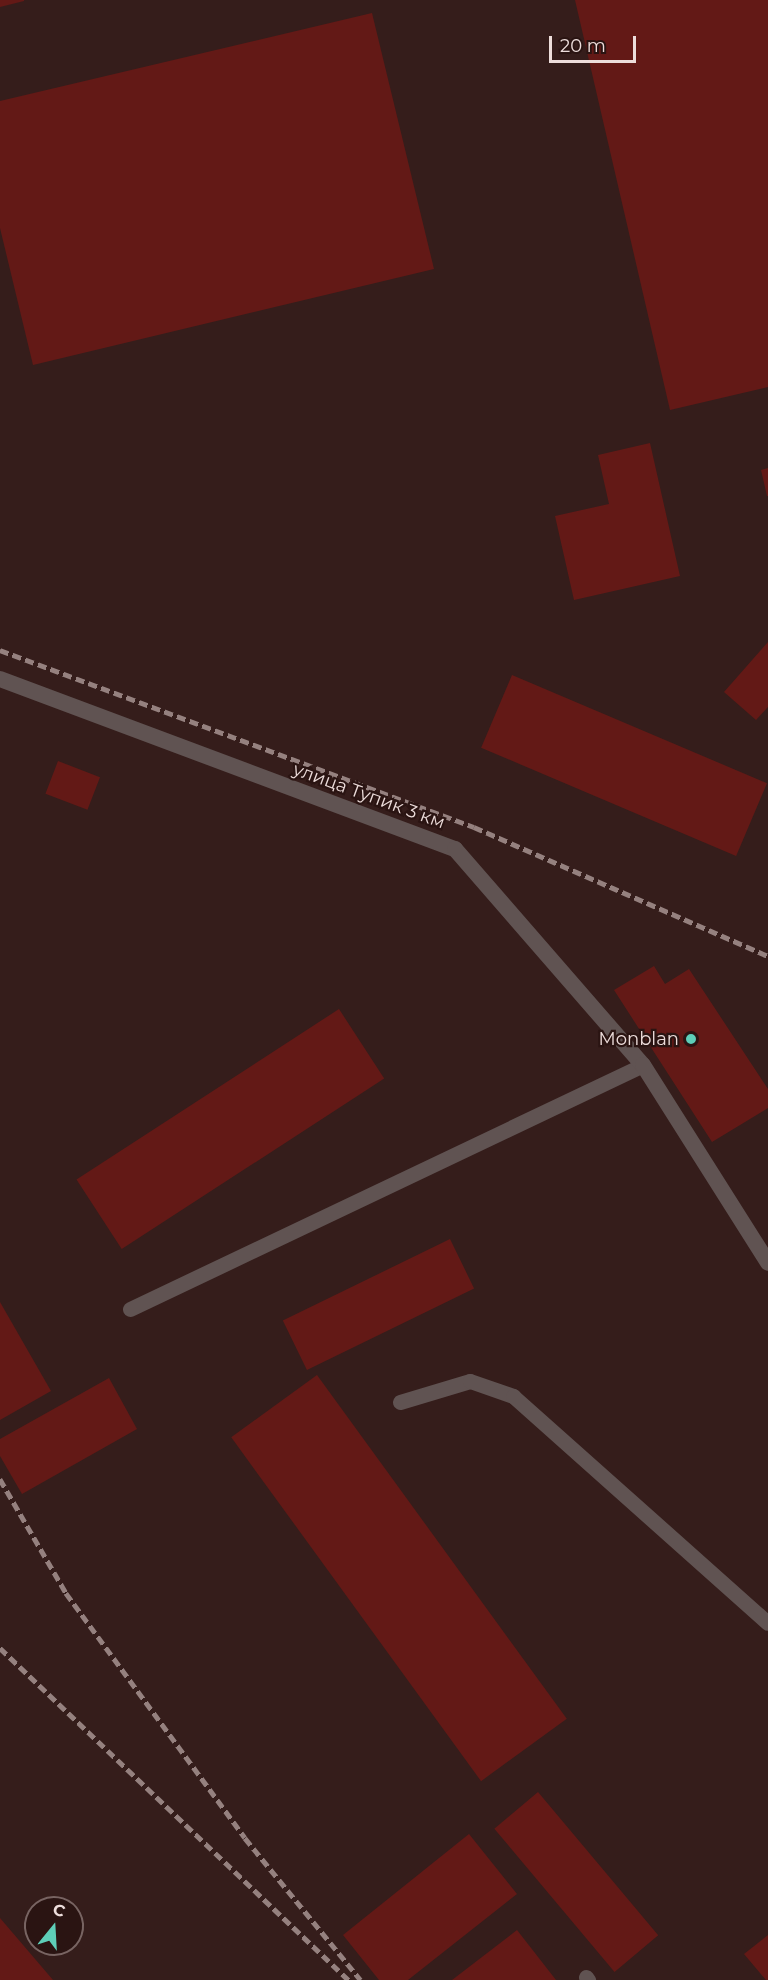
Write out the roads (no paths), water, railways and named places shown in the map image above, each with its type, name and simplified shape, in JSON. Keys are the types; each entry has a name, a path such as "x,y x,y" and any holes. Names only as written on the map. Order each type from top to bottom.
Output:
{"street":[{"name":"улица Тупик 3 км","path":"0,679 455,849 643,1065 768,1263"}],"lane":[{"path":"130,1309 643,1065"},
{"path":"400,1402 470,1381 513,1396 768,1623"}],"railway":[{"path":"0,650 474,827 768,956"},
{"path":"0,1479 66,1593 245,1838 361,1980"},
{"path":"0,1648 349,1980"}],"place":[{"name":"Monblan","path":"691,1039"}]}
